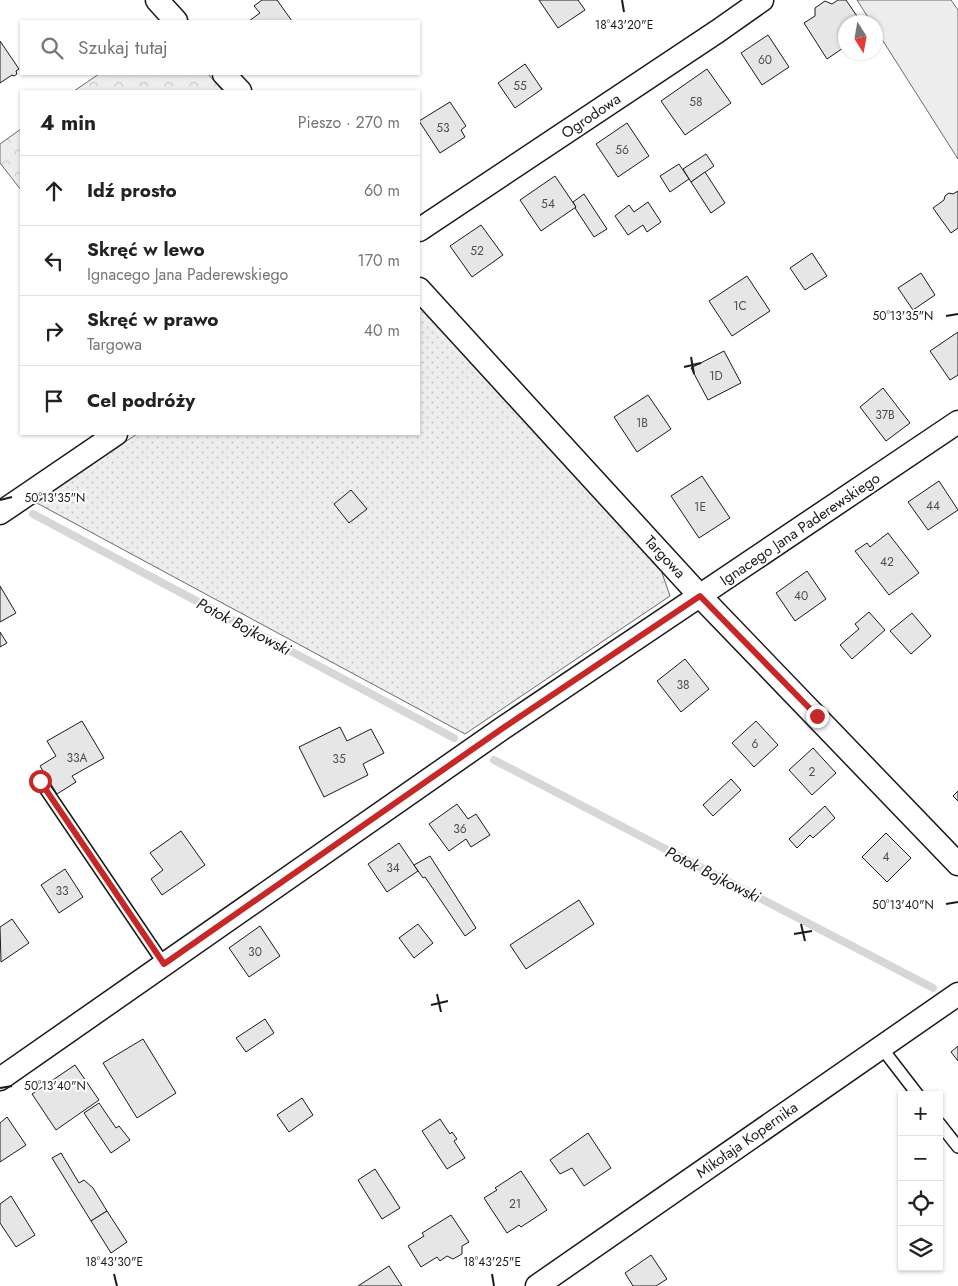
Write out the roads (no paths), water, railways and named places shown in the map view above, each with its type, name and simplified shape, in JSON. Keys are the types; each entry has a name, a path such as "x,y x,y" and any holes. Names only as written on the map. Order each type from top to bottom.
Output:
{"street":[{"path":"157,0 175,20"},
{"name":"Ogrodowa","path":"420,229 762,0"},
{"path":"225,75 239,90"},
{"name":"Targowa","path":"420,290 700,596 958,864"},
{"name":"Ignacego Jana Paderewskiego","path":"0,1079 503,728 958,422"},
{"path":"0,512 115,435"},
{"name":"Mikołaja Kopernika","path":"537,1286 958,994"}],"lane":[{"path":"40,781 164,964"},
{"path":"881,1047 915,1091"},
{"path":"943,1128 958,1147"}],"waterway":[{"name":"Potok Bojkowski","path":"33,514 454,738"},
{"name":"Potok Bojkowski","path":"494,760 933,988"}]}
